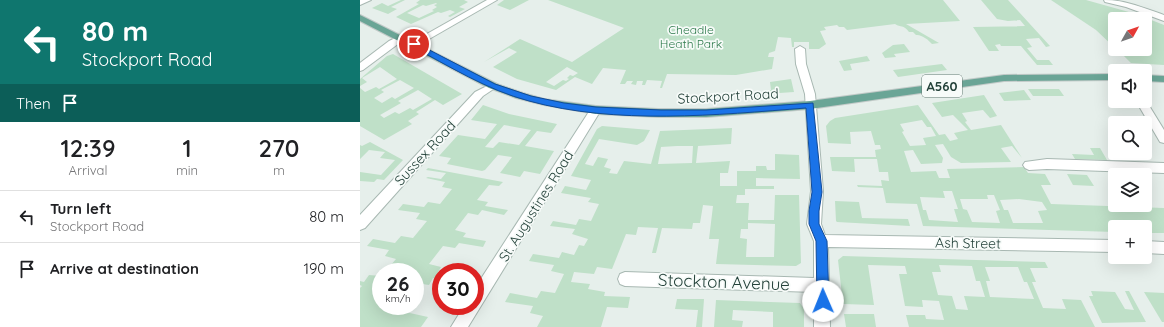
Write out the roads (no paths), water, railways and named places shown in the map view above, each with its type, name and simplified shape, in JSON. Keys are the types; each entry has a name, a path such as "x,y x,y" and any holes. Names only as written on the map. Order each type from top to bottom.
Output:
{"main road":[{"name":"Stockport Road","path":"360,18 414,44 493,86 537,100 596,110 658,113 706,113 810,105 1004,78 1108,77"},
{"path":"1152,78 1164,79"}],"street":[{"path":"360,3 367,0"},
{"path":"414,44 493,0"},
{"path":"1108,0 1129,5 1164,18"},
{"path":"360,68 392,43 402,38"},
{"path":"800,49 801,64 810,94 817,192 814,211 814,224 821,241 823,285 822,327"},
{"name":"Sussex Road","path":"360,224 479,94 493,86"},
{"path":"1145,108 1164,139"},
{"name":"St. Augustines Road","path":"484,288 596,110"},
{"path":"1029,165 1047,164 1164,168"},
{"name":"Ash Street","path":"821,241 1108,246"},
{"path":"1152,247 1164,248"},
{"name":"Stockton Avenue","path":"625,279 823,285"},
{"path":"459,327 467,315"}],"park label":[{"name":"Cheadle Heath Park","path":"691,37"}]}
